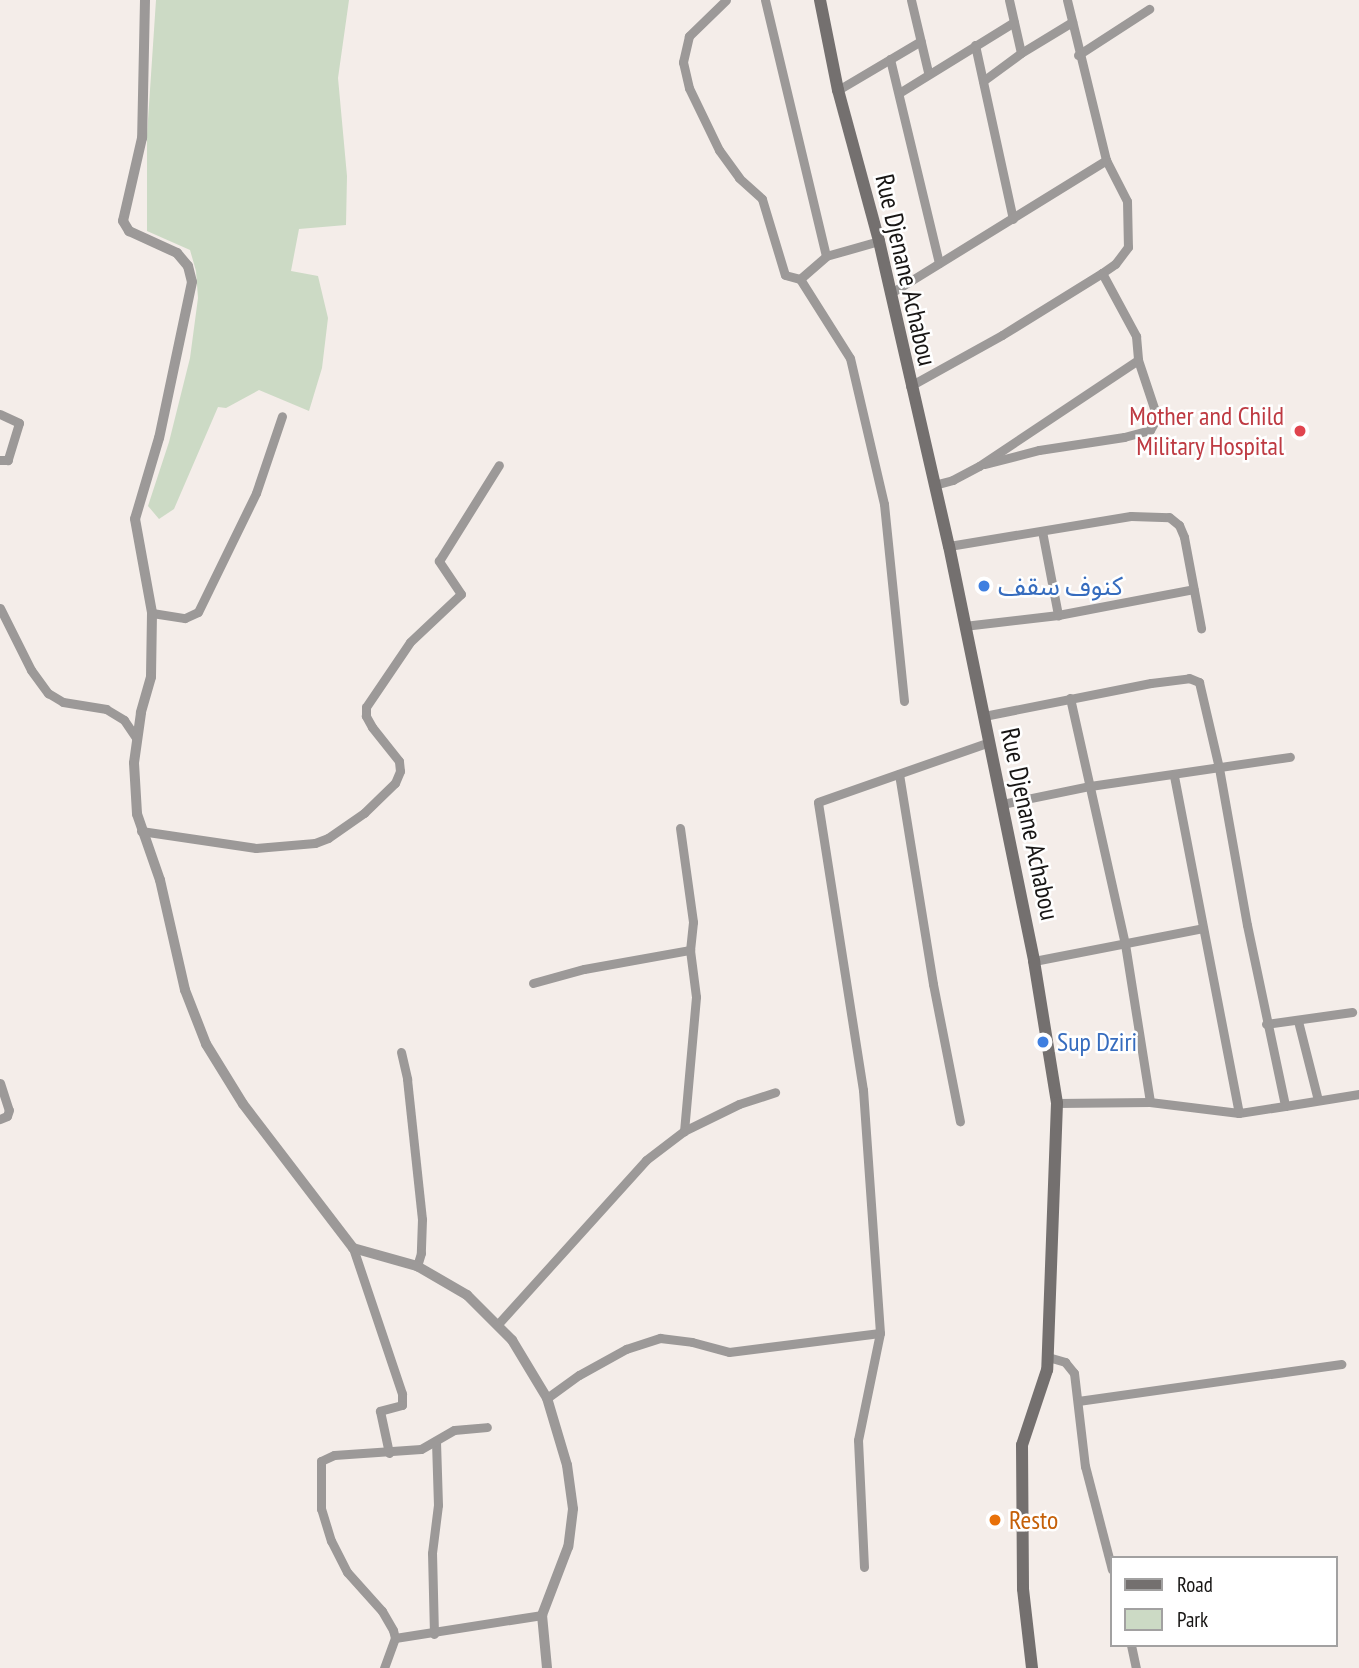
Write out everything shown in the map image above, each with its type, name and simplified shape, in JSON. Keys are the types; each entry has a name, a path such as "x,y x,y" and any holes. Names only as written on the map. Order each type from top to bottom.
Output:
{"main road":[{"name":"Rue Djenane Achabou","path":"820,0 838,90 879,241 910,386 949,546 1034,961 1057,1103 1048,1357 1043,1382 1022,1445 1023,1589 1032,1668"}],"street":[{"path":"145,0 142,138 123,221 129,231 177,253 188,265 192,282 159,438 135,519 152,613 151,677 134,763 141,831 160,880 185,990 206,1044 243,1104 354,1248 402,1394 401,1405 380,1411 389,1453"},
{"path":"726,0 689,36 683,62 688,88 719,150 739,178 762,199 785,275 800,279 850,358 884,503 904,701"},
{"path":"765,0 826,256"},
{"path":"911,0 928,72"},
{"path":"1009,0 1021,52"},
{"path":"910,386 1002,335 1102,273 1126,252 1129,231 1127,201 1106,160 1067,0"},
{"path":"1079,55 1149,9"},
{"path":"899,93 928,72 1014,22"},
{"path":"983,80 1021,52 1072,22"},
{"path":"838,90 921,41"},
{"path":"975,45 1013,219"},
{"path":"890,59 939,263"},
{"path":"891,293 1106,160"},
{"path":"800,279 826,256 879,241"},
{"path":"979,466 1039,450 1124,437 1150,430 1155,411 1138,360 1139,349 1132,325 1102,273"},
{"path":"933,485 953,480 979,466 1138,360"},
{"path":"0,414 19,423 8,460 0,460"},
{"path":"152,613 186,618 198,612 256,493 282,416"},
{"path":"141,831 256,848 315,843 328,838 364,813 395,783 400,771 399,761 372,727 366,716 366,707 410,642 461,594 439,561 499,465"},
{"path":"949,546 1131,516 1169,517 1179,525 1184,537 1201,628"},
{"path":"1041,531 1058,615"},
{"path":"964,626 1058,615 1194,589"},
{"path":"0,608 31,670 48,693 63,702 106,709 124,720 137,739"},
{"path":"984,716 1070,698 1195,679 1201,687 1219,768 1266,1024 1284,1106"},
{"path":"1070,698 1125,944 1150,1102"},
{"path":"864,1567 859,1440 880,1333 863,1090 818,802 989,742"},
{"path":"1002,804 1090,786 1174,776 1290,757"},
{"path":"899,774 933,984 960,1121"},
{"path":"1174,776 1238,1113"},
{"path":"680,828 693,922 690,950 696,997 684,1131"},
{"path":"1034,961 1203,928"},
{"path":"533,983 584,969 690,950"},
{"path":"1266,1024 1352,1012"},
{"path":"1298,1021 1318,1100"},
{"path":"401,1052 407,1079 422,1219 421,1253 417,1266"},
{"path":"0,1083 9,1110 7,1116 0,1119"},
{"path":"498,1324 646,1160 684,1131 739,1104 775,1092"},
{"path":"1057,1103 1150,1102 1238,1113 1359,1094"},
{"path":"354,1248 417,1266 467,1295 498,1324 536,1375 547,1398 567,1465 573,1509 568,1547 542,1615 547,1668"},
{"path":"547,1398 626,1349 660,1338 684,1340 729,1352 880,1333"},
{"path":"1048,1357 1065,1362 1072,1368 1085,1466 1110,1562"},
{"path":"1078,1401 1341,1364"},
{"path":"384,1668 395,1638 382,1611 356,1584 338,1556 325,1525 319,1491 323,1458 421,1449 454,1430 487,1427"},
{"path":"434,1634 432,1553 438,1505 436,1442"},
{"path":"395,1638 542,1615"},
{"path":"1131,1647 1136,1668"}],"green space":[{"path":"156,0 349,0 338,78 347,176 346,225 299,229 291,271 318,276 328,318 322,368 309,411 259,390 226,408 218,407 174,509 159,519 148,506 169,442 190,358 198,298 196,271 190,250 147,231 147,135"}],"place":[{"name":"Mother and Child Military Hospital","path":"1300,431"},
{"name":"كنوف سقف","path":"984,586"},
{"name":"Sup Dziri","path":"1043,1042"},
{"name":"Resto","path":"995,1520"}]}
